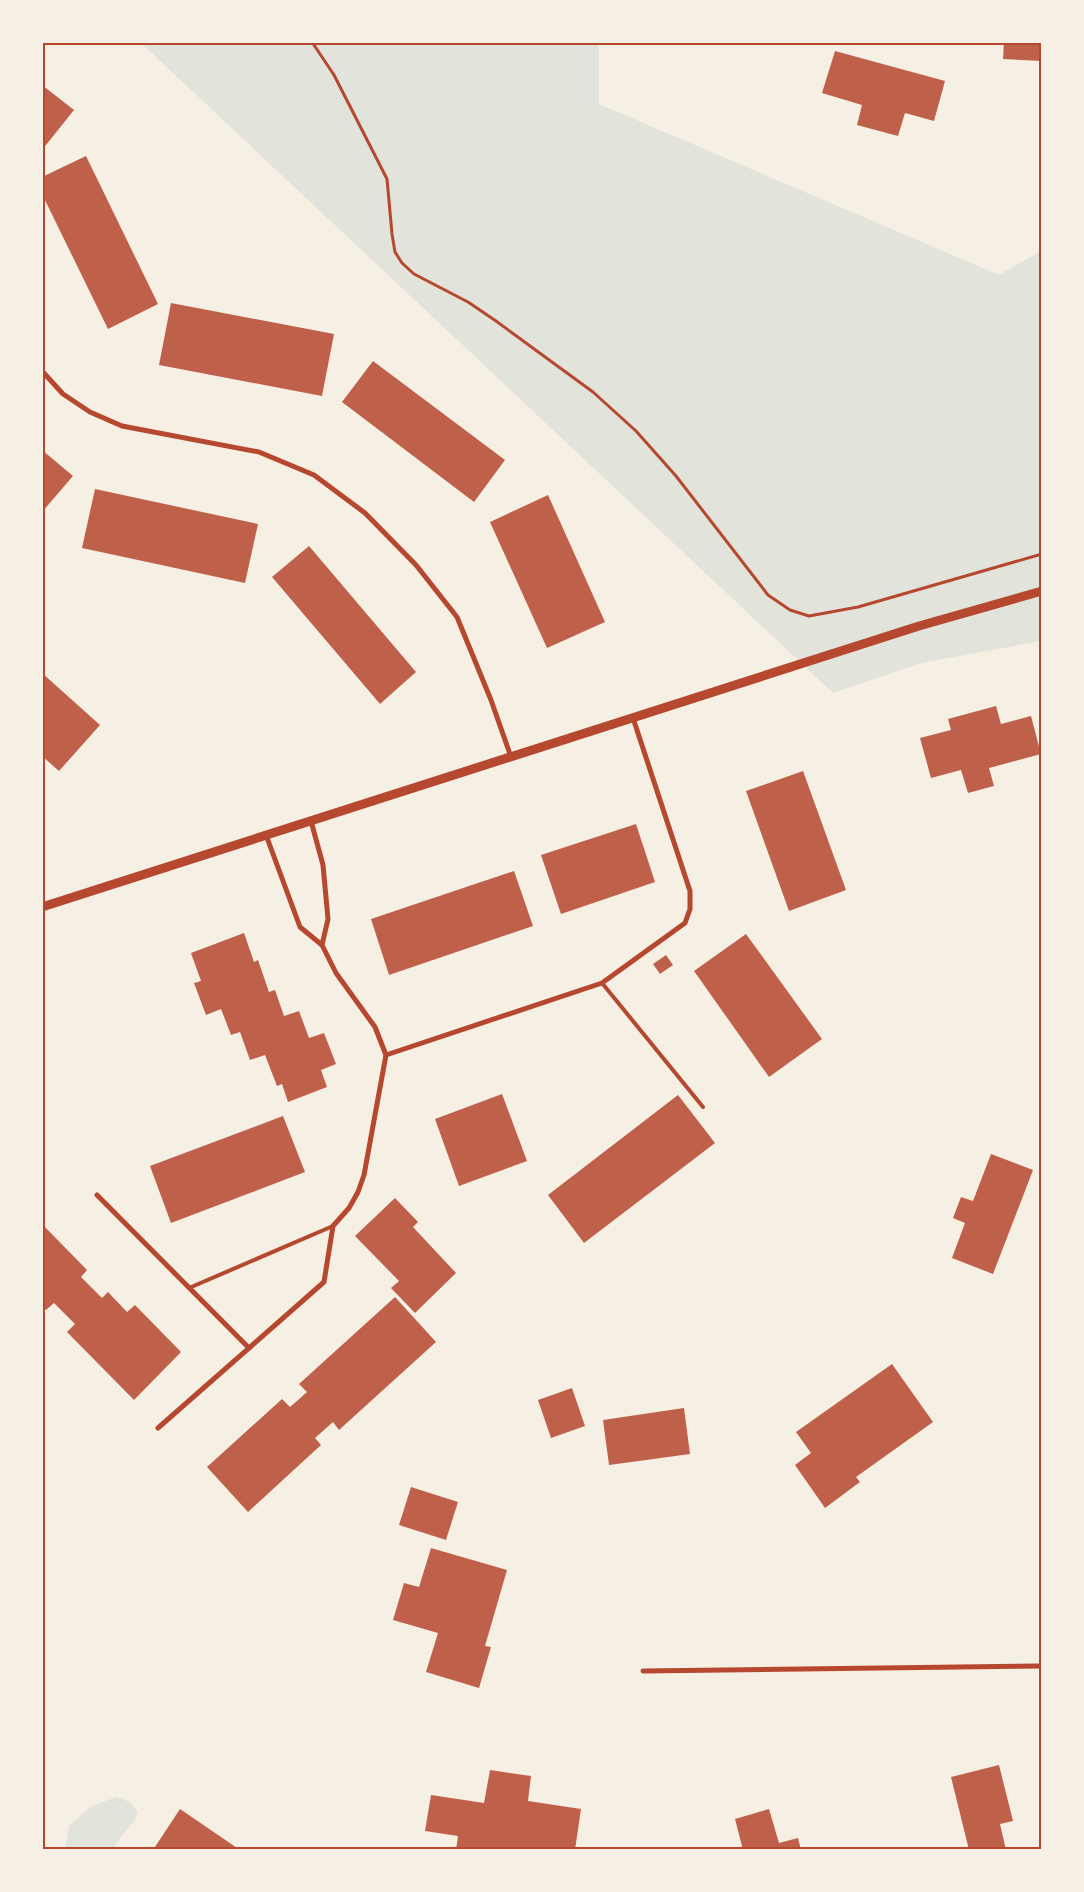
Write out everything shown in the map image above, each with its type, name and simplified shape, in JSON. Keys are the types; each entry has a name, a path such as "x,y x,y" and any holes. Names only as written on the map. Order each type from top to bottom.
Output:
{"street":[{"path":"42,371 63,394 90,412 122,426 259,452 314,475 365,513 416,565 457,617 491,700 511,757"},
{"path":"42,907 918,626 1042,591"},
{"path":"386,1056 602,983 685,923 690,909 690,891 633,718"},
{"path":"311,821 323,865 328,919 322,945"},
{"path":"158,1428 324,1282 333,1226 349,1208 358,1192 364,1174 386,1056 374,1027 336,973 322,945 300,927 266,835"},
{"path":"96,1195 249,1348"},
{"path":"642,1671 1042,1666"}],"lane":[{"path":"602,983 703,1107"},
{"path":"189,1288 333,1226"}],"path":[{"path":"312,42 334,75 387,179 395,252 402,263 414,274 468,302 496,322 593,392 636,431 676,476 768,595 790,610 810,616 858,607 1042,554"}],"shaded area":[{"path":"141,43 599,43 599,104 999,275 1041,251 1041,641 921,663 833,693"},
{"path":"116,1797 130,1802 138,1812 114,1849 65,1849 69,1826 90,1807"}],"building":[{"path":"1004,42 1042,42 1042,61 1003,59"},
{"path":"835,51 945,81 934,121 905,113 898,136 857,125 862,105 822,93"},
{"path":"42,85 74,110 42,150"},
{"path":"86,156 158,304 108,329 42,194 42,177"},
{"path":"171,303 334,334 322,396 159,365"},
{"path":"373,361 505,460 474,502 342,402"},
{"path":"42,450 73,476 42,512"},
{"path":"95,489 258,524 245,583 82,548"},
{"path":"548,495 605,622 547,648 490,522"},
{"path":"309,546 416,672 380,704 272,577"},
{"path":"42,673 100,725 59,771 42,756"},
{"path":"996,706 1001,724 1031,716 1041,754 989,768 994,786 968,793 961,770 931,778 920,738 951,730 948,719"},
{"path":"803,771 846,890 789,911 746,791"},
{"path":"636,824 655,882 561,914 541,855"},
{"path":"514,871 533,926 389,975 371,919"},
{"path":"244,933 254,962 258,960 269,992 275,990 284,1016 299,1011 309,1038 324,1033 336,1064 321,1070 327,1087 288,1102 282,1084 277,1086 265,1055 250,1060 240,1032 231,1035 221,1009 206,1015 194,983 201,981 191,953"},
{"path":"746,934 822,1039 769,1077 694,971"},
{"path":"666,955 673,965 660,974 653,964"},
{"path":"502,1094 527,1161 459,1186 435,1119"},
{"path":"678,1095 715,1143 584,1243 548,1195"},
{"path":"283,1116 305,1172 171,1223 150,1166"},
{"path":"991,1154 1033,1170 993,1274 952,1258 965,1223 953,1218 961,1197 973,1201"},
{"path":"395,1198 418,1222 413,1227 456,1273 415,1313 391,1288 399,1281 355,1236"},
{"path":"42,1224 87,1270 81,1277 102,1298 108,1292 127,1312 135,1305 181,1352 134,1400 67,1332 75,1324 54,1303 46,1310 42,1306"},
{"path":"395,1297 436,1342 339,1430 333,1422 315,1438 321,1445 248,1512 207,1467 282,1399 290,1407 307,1392 299,1384"},
{"path":"892,1364 933,1422 856,1477 860,1482 825,1508 795,1465 811,1453 796,1432"},
{"path":"572,1388 585,1426 551,1438 538,1400"},
{"path":"684,1408 690,1454 609,1465 603,1420"},
{"path":"411,1487 458,1502 446,1540 399,1525"},
{"path":"431,1548 507,1570 485,1646 491,1647 479,1688 426,1672 438,1633 393,1620 404,1583 419,1587"},
{"path":"999,1765 1013,1821 1000,1824 1006,1850 969,1850 951,1777"},
{"path":"490,1770 531,1776 528,1801 581,1809 575,1850 456,1850 458,1836 425,1831 431,1795 484,1803"},
{"path":"180,1809 202,1824 240,1850 153,1850"},
{"path":"769,1809 779,1843 798,1838 801,1850 743,1850 735,1819"}]}
